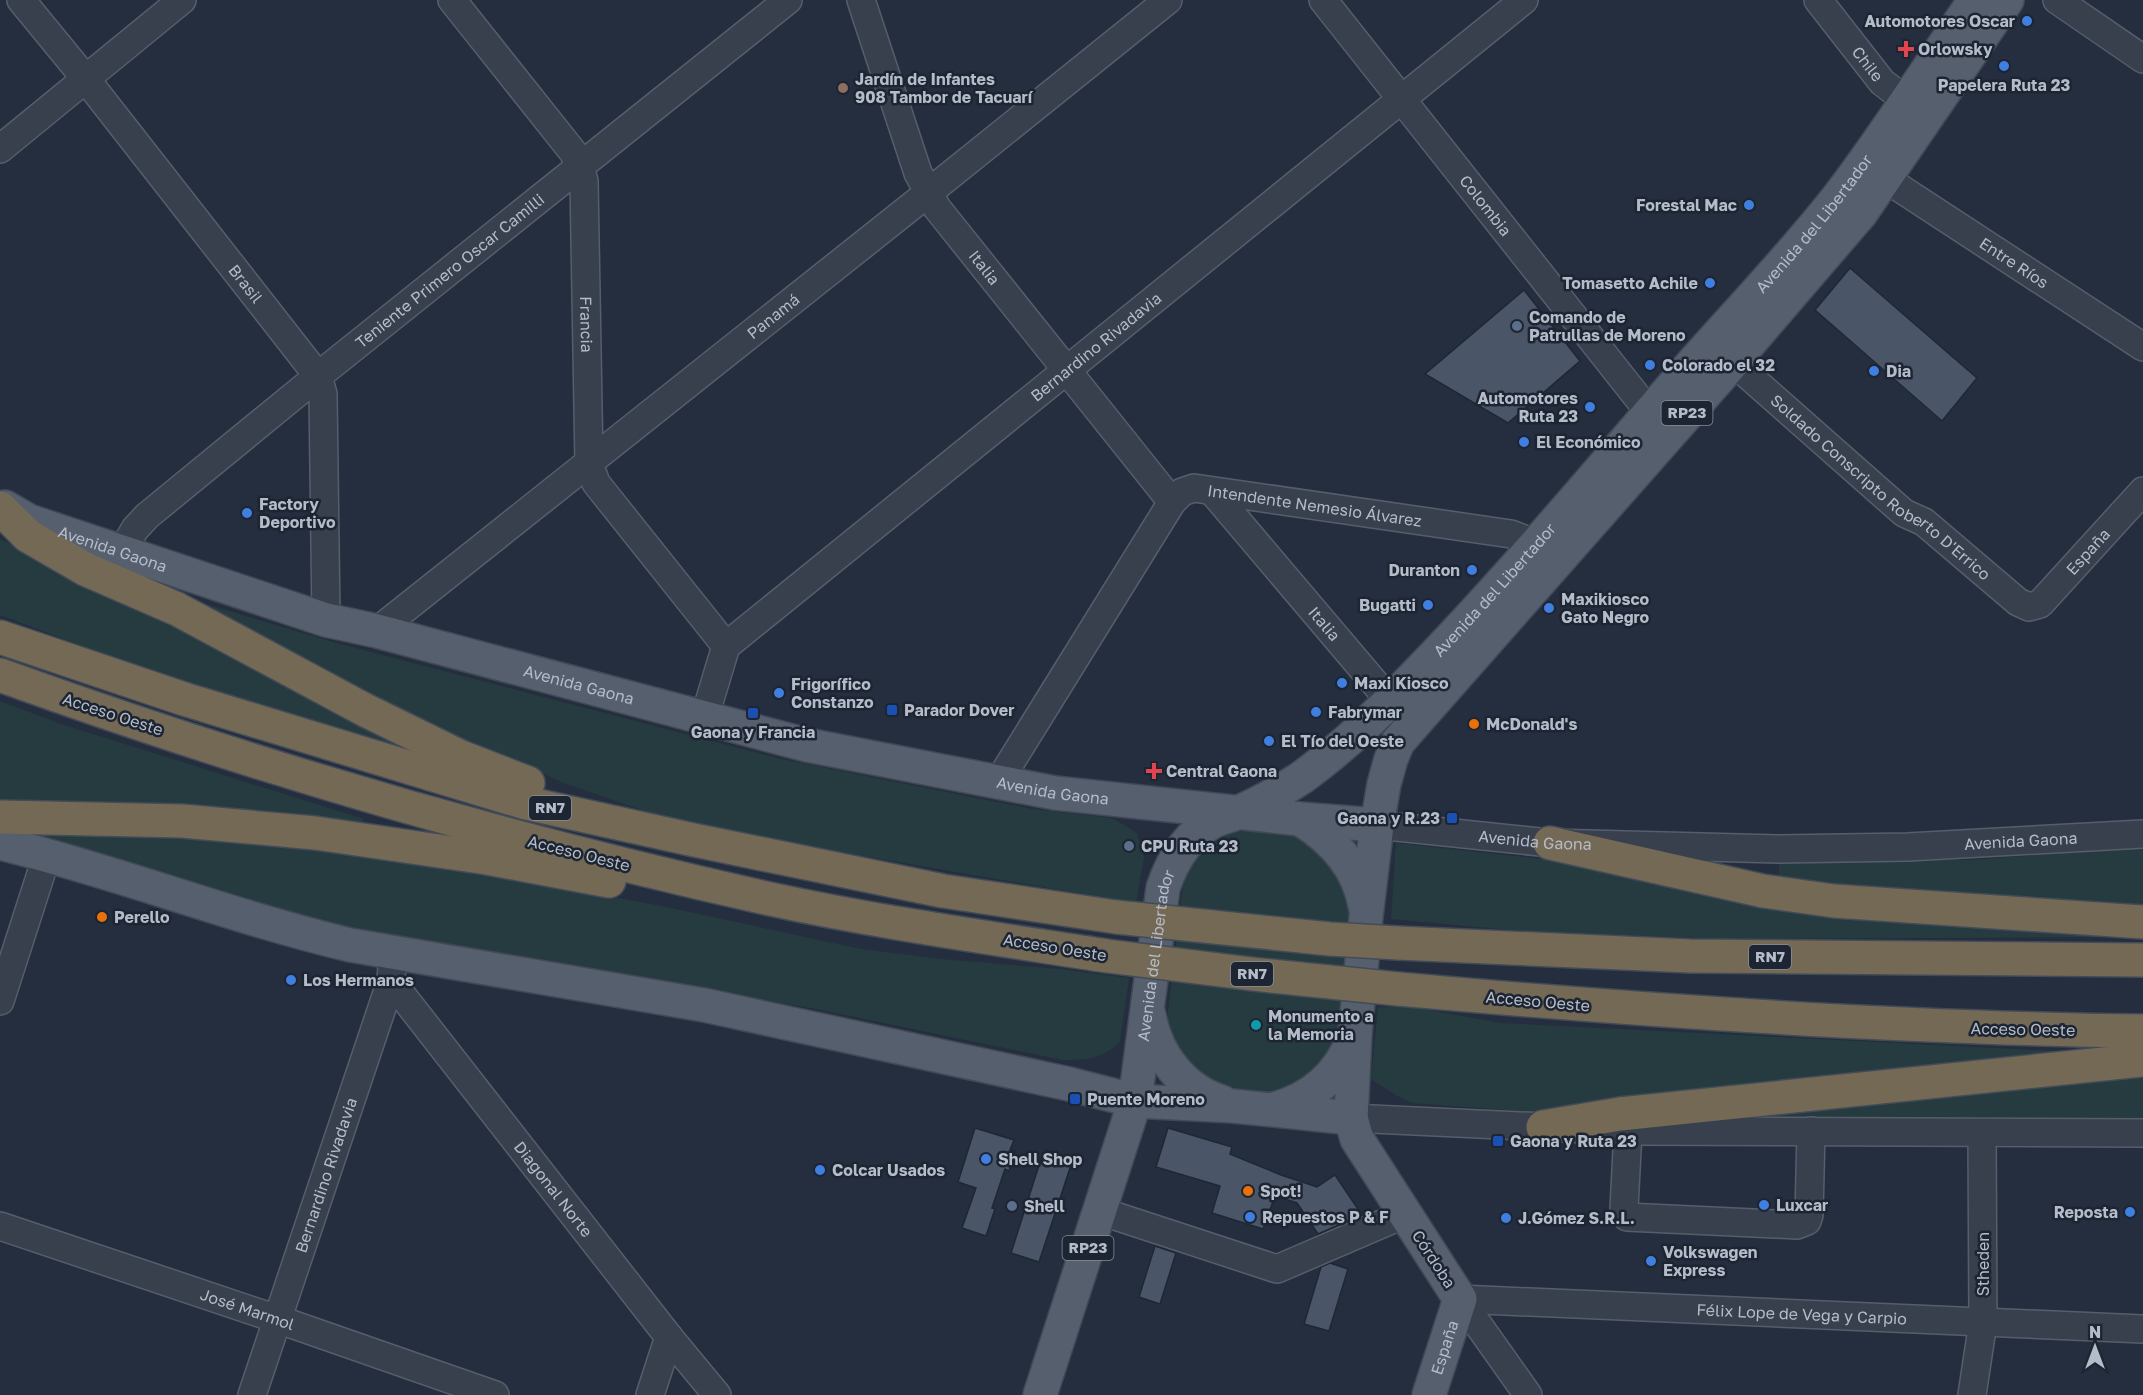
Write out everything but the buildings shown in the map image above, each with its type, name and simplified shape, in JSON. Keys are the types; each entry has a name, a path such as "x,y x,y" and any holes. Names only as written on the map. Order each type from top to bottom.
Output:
{"highway":[{"path":"0,506 28,536 85,569 177,609 365,711 461,757 566,798 694,840"},
{"name":"RN7","path":"0,637 196,703 526,802 694,840 943,891 1116,916 1330,939 1398,943 1690,956 2143,960"},
{"name":"Acceso Oeste","path":"0,675 254,760 436,816 585,855 762,897 881,920 1107,956 1252,974 1551,1003 1954,1027 2143,1031"},
{"path":"0,817 182,821 315,833 486,858 596,879 762,897"},
{"path":"1550,843 1763,891 1834,901 2143,922"},
{"path":"1542,1127 1632,1113 2143,1060"}],"main road":[{"name":"Avenida del Libertador","path":"1351,1118 1354,1034 1377,825 1384,784 1398,742 1733,362 1861,213 1886,179 1917,109 1975,0"},
{"name":"Avenida del Libertador","path":"1040,1395 1135,1101 1163,888 1170,867 1181,850 1212,822 1238,812 1301,777 1390,701 1464,626 1811,230 1873,150 1917,109 2007,0"},
{"name":"Avenida Gaona","path":"0,506 29,521 326,620 377,631 807,745 1055,793 1377,825"},
{"path":"1300,819 1318,829 1347,859 1363,896 1366,917"},
{"path":"0,843 47,855 297,933 392,967 704,1005 1058,1081 1135,1101 1233,1106 1351,1118"},
{"path":"1148,1008 1155,1038 1165,1058 1179,1076 1204,1095 1233,1106"},
{"path":"1269,1110 1298,1101 1323,1084 1342,1061 1354,1034"},
{"name":"Córdoba","path":"1351,1118 1357,1139 1460,1299"},
{"name":"España","path":"1429,1395 1460,1299"}],"street":[{"name":"Brasil","path":"21,0 85,78 318,376 323,394 326,620"},
{"path":"0,149 182,0"},
{"name":"Francia","path":"452,0 573,152 580,166 584,181 589,463 596,483 726,646"},
{"name":"Teniente Primero Oscar Camilli","path":"121,553 135,529 147,516 318,376 788,0"},
{"name":"Italia","path":"861,0 918,173 937,208 1172,502"},
{"name":"Panamá","path":"377,631 1168,0"},
{"name":"Colombia","path":"1323,0 1650,413"},
{"name":"Bernardino Rivadavia","path":"726,646 1524,0"},
{"name":"Chile","path":"1818,0 1882,82 1917,109"},
{"path":"2057,0 2143,59"},
{"name":"Entre Ríos","path":"1886,179 2143,347"},
{"name":"Soldado Conscripto Roberto D'Errico","path":"1733,362 1904,513 1924,522 2018,602 2029,608"},
{"name":"Intendente Nemesio Álvarez","path":"1172,502 1182,492 1194,488 1511,534 1537,544"},
{"name":"Italia","path":"1212,491 1390,701"},
{"name":"España","path":"2029,608 2040,604 2143,491"},
{"path":"999,781 1172,502"},
{"path":"704,719 726,646"},
{"name":"Avenida Gaona","path":"1377,825 1550,843 1778,849 1908,847 2143,834"},
{"path":"0,1001 47,855"},
{"name":"Bernardino Rivadavia","path":"252,1395 392,967"},
{"name":"Diagonal Norte","path":"392,967 669,1337 717,1395"},
{"path":"1351,1118 1628,1131 2143,1133"},
{"path":"1628,1131 1623,1208 1627,1216 1797,1225 1807,1221 1809,1215 1811,1131"},
{"name":"Stheden","path":"1972,1395 1983,1322 1982,1133"},
{"path":"1100,1211 1277,1269 1405,1214"},
{"name":"José Marmol","path":"0,1226 495,1395"},
{"name":"Félix Lope de Vega y Carpio","path":"1460,1299 2143,1329"},
{"name":"Córdoba","path":"1460,1299 1528,1395"},
{"path":"650,1395 669,1337"}],"green space":[{"path":"0,539 164,616 434,761 202,691 0,615"},
{"path":"192,600 333,642 781,759 1032,809 1112,818 1137,833 1144,857 1136,903 712,830 653,814 564,783 377,701"},
{"path":"0,701 61,724 364,819 360,826 0,810"},
{"path":"1294,827 1355,889 1344,1043 1294,1097 1209,1090 1173,1044 1167,1020 1183,883 1196,858 1221,837 1241,829"},
{"path":"34,834 143,835 249,842 405,858 671,908 861,949 1129,978 1120,1042 1107,1052 1094,1057 1063,1060 811,1008 449,949 323,923 31,838"},
{"path":"1396,843 1587,864 2143,937 1722,939 1521,931 1391,919"},
{"path":"2143,847 2143,910 1779,881 1779,859 1970,860"},
{"path":"1407,1006 1500,1023 2076,1052 1590,1112 1532,1112 1412,1103 1371,1079 1378,1007"},
{"path":"2143,1071 2143,1120 1696,1121"}],"place":[{"name":"Automotores Oscar","path":"2027,21"},
{"name":"Orlowsky","path":"1906,49"},
{"name":"Papelera Ruta 23","path":"2004,66"},
{"name":"Jardín de Infantes 908 Tambor de Tacuarí","path":"843,88"},
{"name":"Forestal Mac","path":"1749,205"},
{"name":"Tomasetto Achile","path":"1710,283"},
{"name":"Comando de Patrullas de Moreno","path":"1517,326"},
{"name":"Colorado el 32","path":"1650,365"},
{"name":"Dia","path":"1874,371"},
{"name":"Automotores Ruta 23","path":"1590,407"},
{"name":"El Económico","path":"1524,442"},
{"name":"Factory Deportivo","path":"247,513"},
{"name":"Duranton","path":"1472,570"},
{"name":"Bugatti","path":"1428,605"},
{"name":"Maxikiosco Gato Negro","path":"1549,608"},
{"name":"Maxi Kiosco","path":"1342,683"},
{"name":"Frigorífico Constanzo","path":"779,693"},
{"name":"Parador Dover","path":"892,710"},
{"name":"Fabrymar","path":"1316,712"},
{"name":"Gaona y Francia","path":"753,713"},
{"name":"McDonald's","path":"1474,724"},
{"name":"El Tío del Oeste","path":"1269,741"},
{"name":"Central Gaona","path":"1154,771"},
{"name":"Gaona y R.23","path":"1452,818"},
{"name":"CPU Ruta 23","path":"1129,846"},
{"name":"Perello","path":"102,917"},
{"name":"Los Hermanos","path":"291,980"},
{"name":"Monumento a la Memoria","path":"1256,1025"},
{"name":"Puente Moreno","path":"1075,1099"},
{"name":"Gaona y Ruta 23","path":"1498,1141"},
{"name":"Shell Shop","path":"986,1159"},
{"name":"Colcar Usados","path":"820,1170"},
{"name":"Spot!","path":"1248,1191"},
{"name":"Luxcar","path":"1764,1205"},
{"name":"Shell","path":"1012,1206"},
{"name":"Reposta","path":"2130,1212"},
{"name":"Repuestos P & F","path":"1250,1217"},
{"name":"J.Gómez S.R.L.","path":"1506,1218"},
{"name":"Volkswagen Express","path":"1651,1261"}]}
